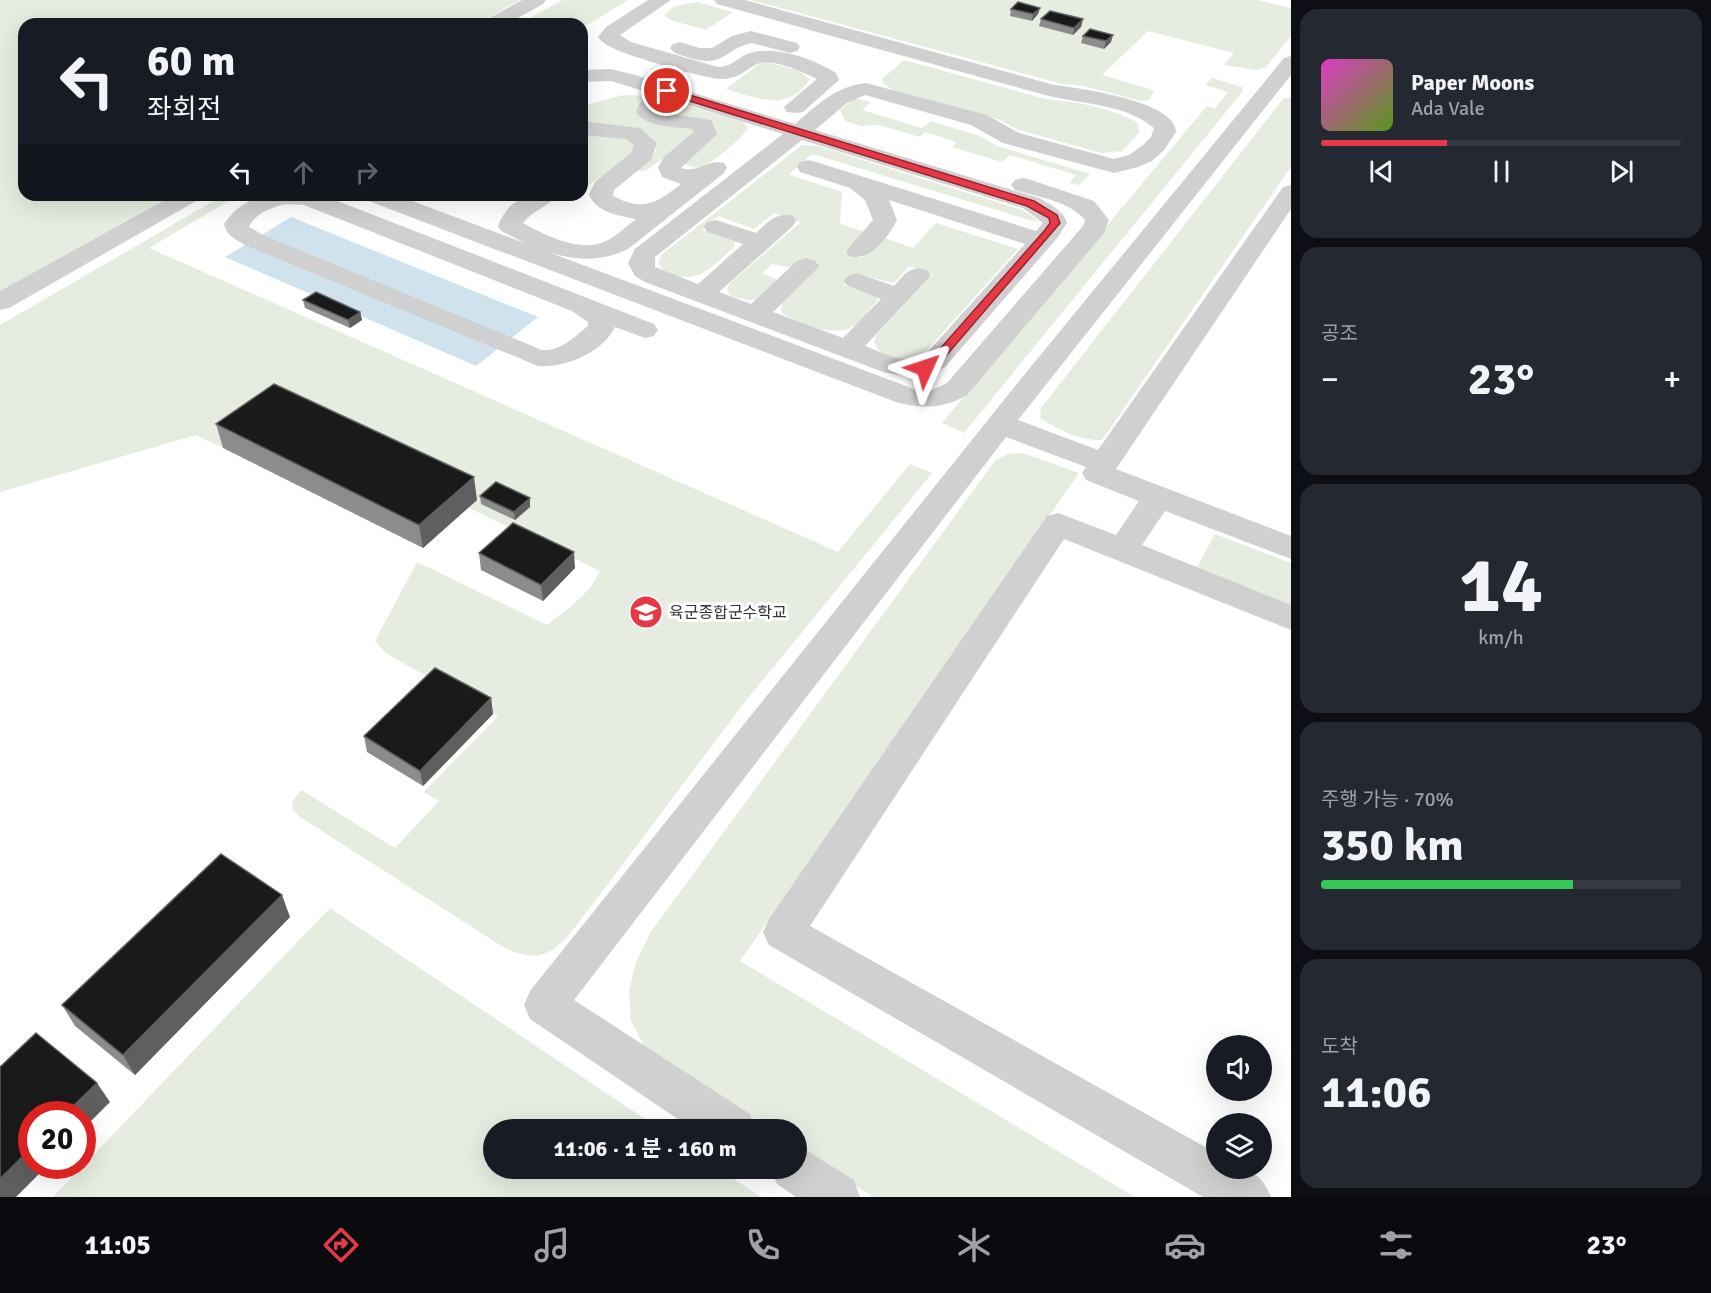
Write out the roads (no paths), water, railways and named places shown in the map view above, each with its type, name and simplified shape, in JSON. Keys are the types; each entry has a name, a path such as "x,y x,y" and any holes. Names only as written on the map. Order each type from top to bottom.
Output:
{"street":[{"path":"504,18 536,0"},
{"path":"536,201 521,211 512,220 510,226 572,251 592,254 614,248 707,175 777,130 856,88 866,88 979,120 1011,138 1114,166 1141,159 1165,132 1165,126 1160,120 1145,112 1081,95 1053,91 724,0"},
{"path":"658,2 608,34 608,37 624,46 717,74 733,73 754,59 766,57 820,71 829,77 839,68"},
{"path":"658,2 651,10 652,15 666,23"},
{"path":"733,21 839,68"},
{"path":"390,201 906,396 923,400 947,395 957,389 1095,228 1097,220 1093,213 1073,200 777,130 594,55"},
{"path":"588,85 611,75 681,95 777,130 1038,207 1053,217 1055,223 1041,241 935,361 925,368 892,366 654,277 644,271 641,263 644,254 777,130 839,68"},
{"path":"717,1119 546,1005 1000,424 1285,78"},
{"path":"681,95 653,102 647,107 647,112 660,120 688,120 703,125 706,134 669,167 670,172 687,178 707,175"},
{"path":"588,128 632,132 646,143 643,154 603,188 601,194 603,200 627,210 644,213 656,211 674,201"},
{"path":"808,167 1041,241"},
{"path":"858,183 876,197 885,220 880,229 858,251"},
{"path":"1291,192 1097,473 1291,548"},
{"path":"0,302 179,201"},
{"path":"267,201 242,216 236,224 237,230 254,240 538,358 552,360 565,357 601,329 602,323 597,316 582,306"},
{"path":"316,201 645,330"},
{"path":"880,229 905,216 951,213"},
{"path":"701,295 784,221"},
{"path":"716,227 760,242"},
{"path":"755,315 791,271"},
{"path":"848,349 918,275"},
{"path":"857,281 898,296"},
{"path":"1000,424 1105,463"},
{"path":"1122,550 1158,497"},
{"path":"1248,1197 783,932 1058,524 1291,618"},
{"path":"807,1177 837,1197"}],"water":[{"path":"291,217 538,317 476,366 225,257"}],"place":[{"name":"육군종합군수학교","path":"646,612"}]}
